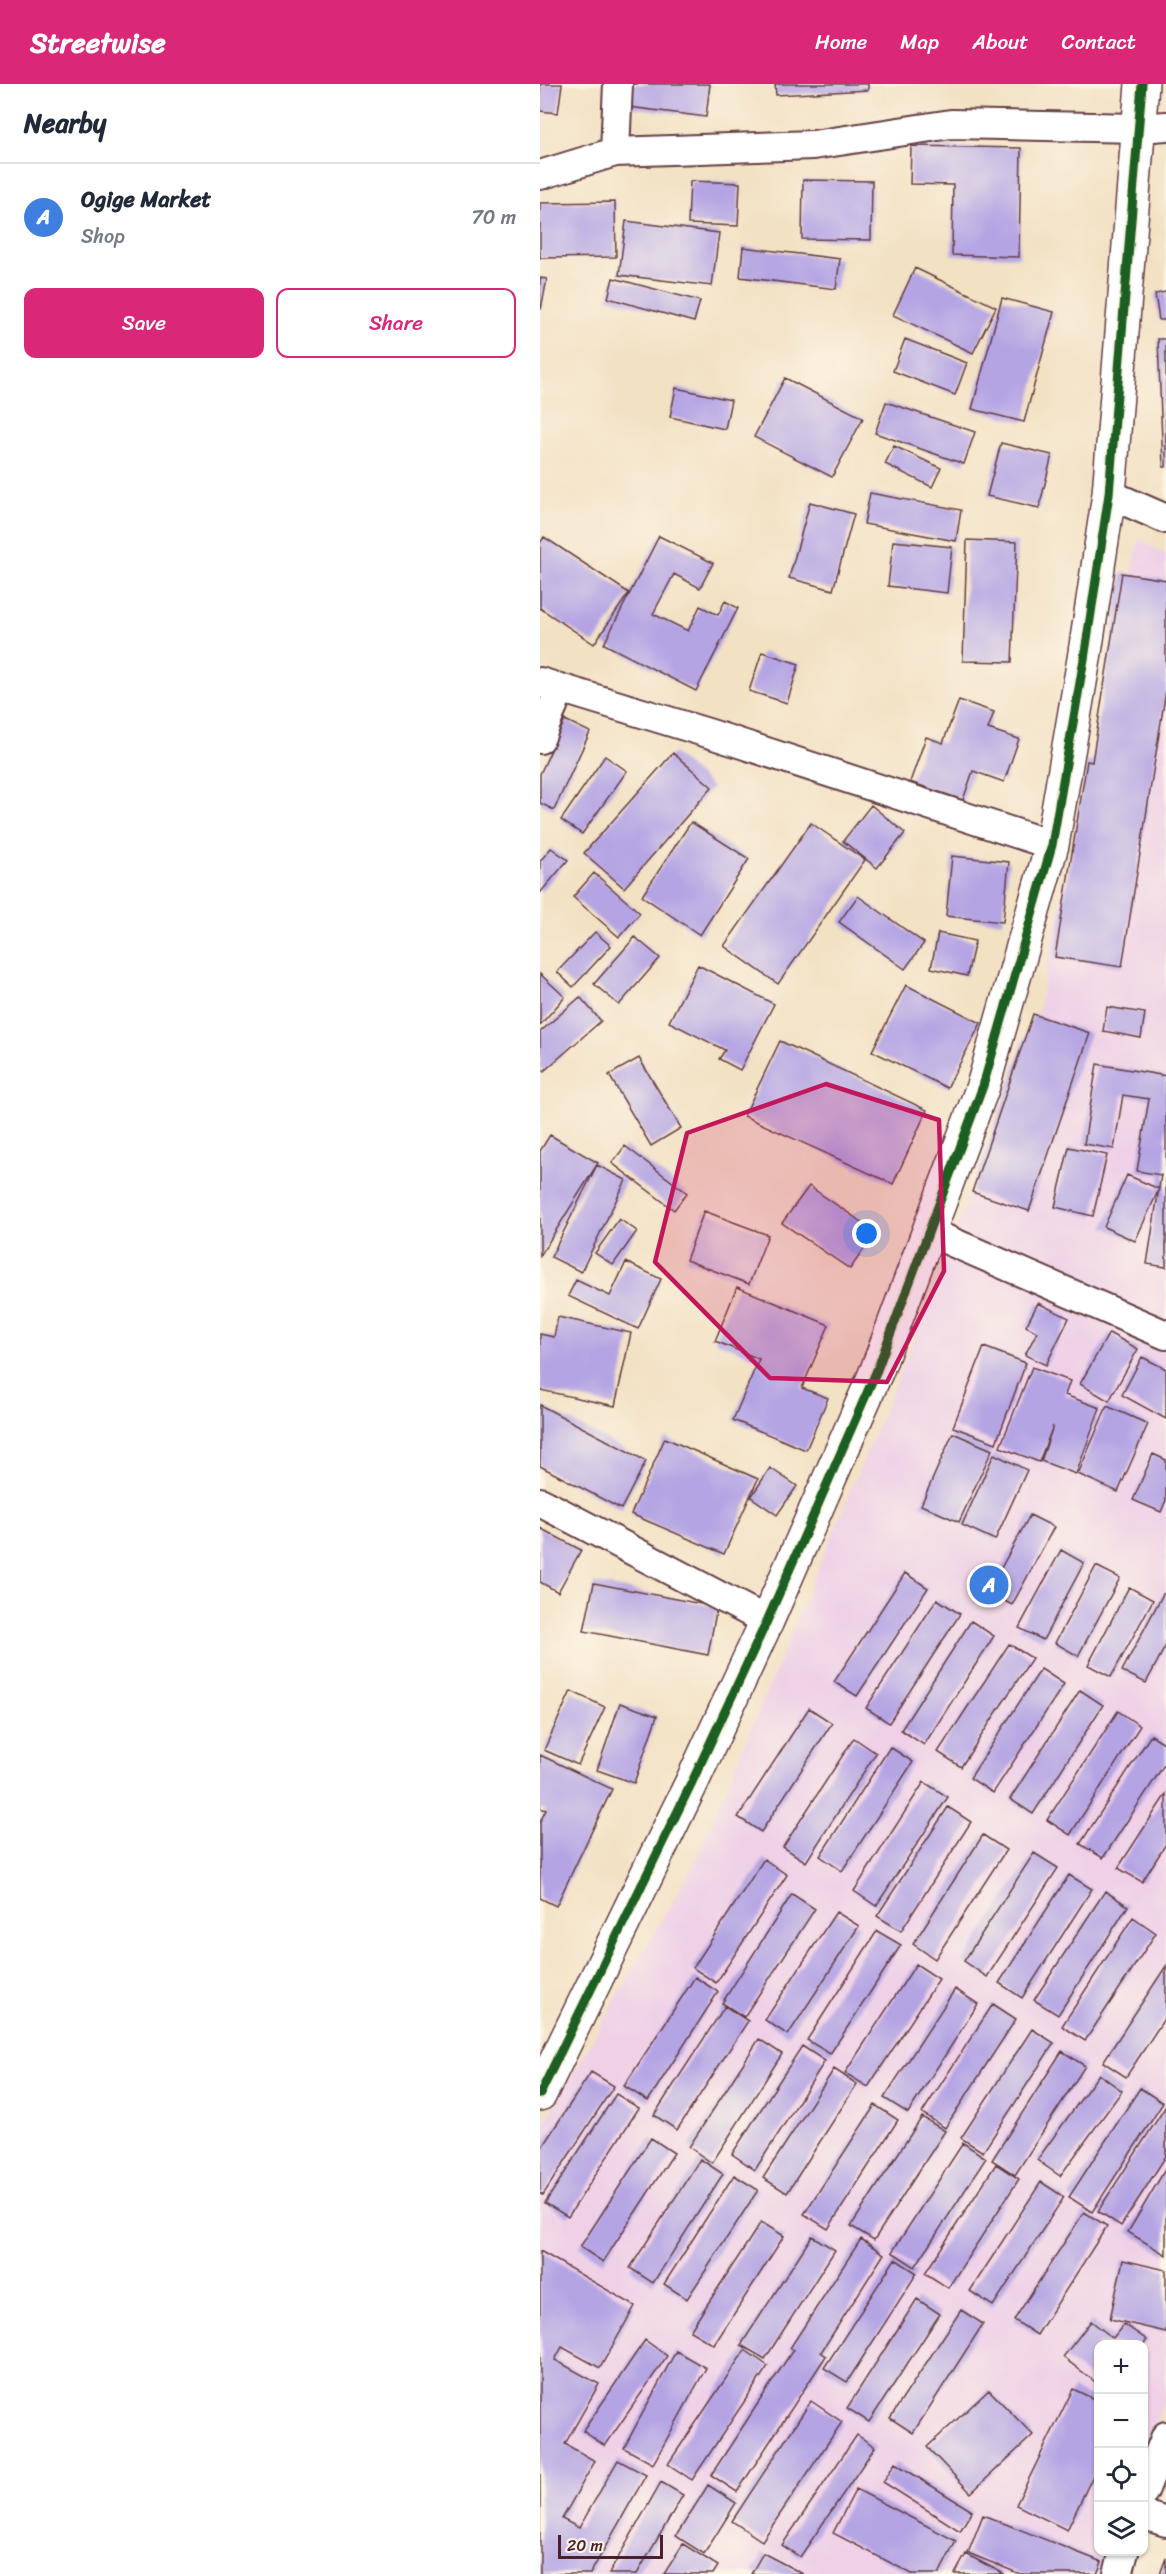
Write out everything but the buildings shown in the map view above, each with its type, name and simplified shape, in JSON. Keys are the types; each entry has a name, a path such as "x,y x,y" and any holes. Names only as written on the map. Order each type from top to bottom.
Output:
{"street":[{"path":"615,152 618,84"},
{"path":"540,2094 692,1782 767,1621 877,1370 983,1086 1052,845 1108,494 1152,127 1142,84"},
{"path":"540,176 615,152 813,145 951,124 1152,127"},
{"path":"1108,494 1166,519"},
{"path":"540,739 550,685 722,737 1052,845"},
{"path":"929,1232 1166,1335"},
{"path":"540,1502 767,1621"},
{"path":"1148,2479 1166,2436"},
{"path":"1148,2517 1166,2522"},
{"path":"1118,2574 1123,2556"}],"highlighted area":[{"path":"826,1084 939,1120 944,1271 887,1382 770,1378 655,1262 687,1133"}],"shaded area":[{"path":"1139,539 1166,555 1166,2395 1148,2443 1148,2340 1094,2340 1094,2556 1109,2556 1103,2574 540,2574 540,2131 696,1861 926,1310 1038,1011"}],"cycle path":[{"path":"540,2094 692,1782 767,1621 877,1370 983,1086 1052,845 1084,659 1109,494 1142,84"}],"place":[{"name":"Ogige Market","path":"989,1585"}]}
